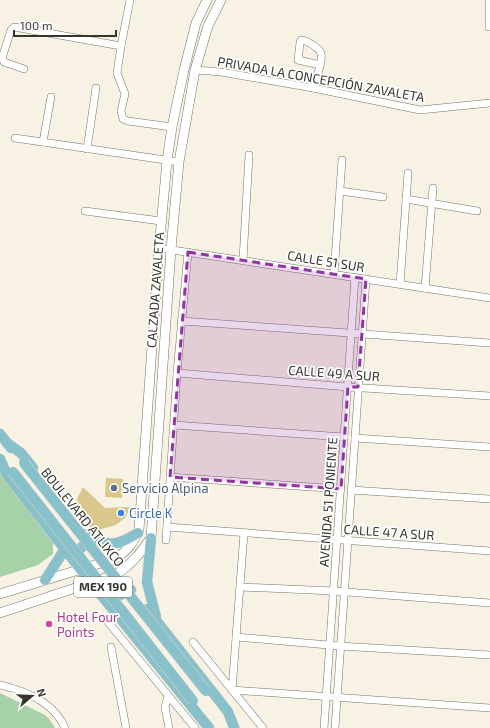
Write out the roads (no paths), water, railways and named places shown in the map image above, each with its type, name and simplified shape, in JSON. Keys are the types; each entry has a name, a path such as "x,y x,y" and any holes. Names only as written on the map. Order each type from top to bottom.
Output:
{"main road":[{"name":"CALZADA ZAVALETA","path":"3,591 108,562 119,557 133,543 138,533 142,502 159,248 167,161 184,70 195,30 207,0"},
{"name":"CALZADA ZAVALETA","path":"151,538 178,162 194,70 208,26 221,0"},
{"name":"BOULEVARD ATLIXCO","path":"0,434 235,727"},
{"path":"7,443 21,453 87,534 117,574 157,621 228,712 235,727"},
{"path":"0,458 7,475 81,570 209,728"},
{"name":"BOULEVARD ATLIXCO","path":"0,458 213,728"},
{"path":"87,534 104,544 112,545 125,541 138,533"},
{"path":"65,549 78,551 85,544 87,534"},
{"path":"0,613 117,574 129,566 151,538"},
{"path":"151,538 147,582 157,621"},
{"path":"45,580 65,549"},
{"path":"111,606 118,596 131,590"}],"street":[{"path":"130,0 117,73 125,94 121,111 123,119 172,128"},
{"path":"488,27 489,0"},
{"path":"24,69 4,62 2,58 11,30 14,27 121,46"},
{"path":"313,88 320,65"},
{"name":"PRIVADA LA CONCEPCIÓN ZAVALETA","path":"194,70 221,72 313,88 420,110 490,103"},
{"path":"87,149 96,88"},
{"path":"43,142 50,97"},
{"path":"15,138 178,162"},
{"path":"243,260 249,155"},
{"path":"334,274 342,160"},
{"path":"400,284 408,173"},
{"path":"425,288 433,188"},
{"path":"340,191 383,197"},
{"path":"406,199 477,212"},
{"path":"85,211 161,221"},
{"name":"CALLE 51 SUR","path":"159,248 490,298"},
{"path":"166,540 177,373 188,252"},
{"name":"AVENIDA 51 PONIENTE","path":"324,728 355,278"},
{"name":"AVENIDA 51 PONIENTE","path":"335,728 366,279"},
{"path":"181,321 490,343"},
{"name":"CALLE 49 A SUR","path":"177,373 358,388 490,396"},
{"path":"174,425 344,437"},
{"path":"355,438 490,447"},
{"path":"170,477 341,489"},
{"path":"351,490 490,499"},
{"name":"CALLE 47 A SUR","path":"167,527 490,551"},
{"path":"232,690 244,533"},
{"path":"240,587 334,591 490,603"},
{"path":"108,622 195,728"},
{"path":"236,637 340,646 490,655"},
{"path":"193,642 263,728"},
{"path":"111,647 126,728"},
{"path":"0,684 29,694 46,703 62,720 65,728"},
{"path":"232,690 490,708"},
{"path":"168,696 165,707 169,728"}],"place":[{"name":"Servicio Alpina","path":"114,488"},
{"name":"Circle K","path":"121,513"},
{"name":"Hotel Four Points","path":"49,624"}]}
